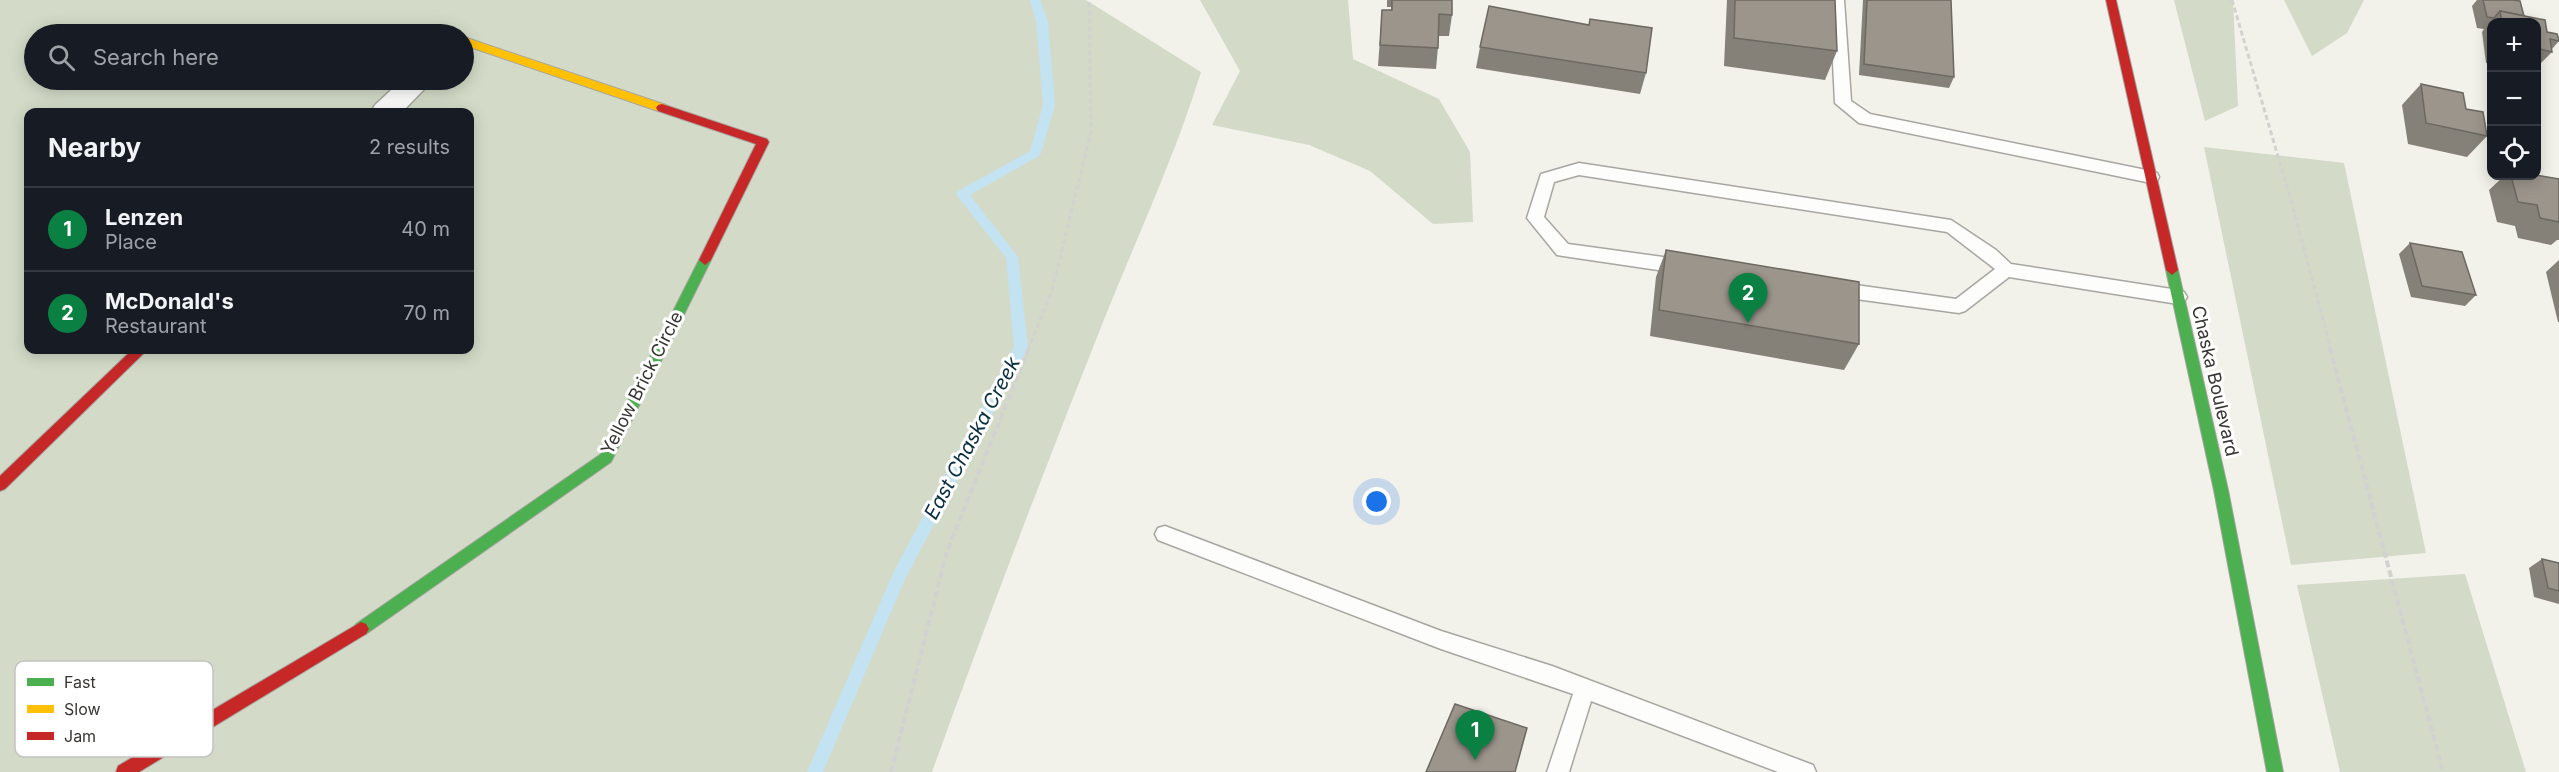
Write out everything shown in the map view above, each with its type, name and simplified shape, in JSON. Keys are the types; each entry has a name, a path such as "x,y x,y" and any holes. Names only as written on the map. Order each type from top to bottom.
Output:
{"street":[{"name":"Chaska Boulevard","path":"2111,0 2221,490 2275,772"},
{"name":"Yellow Brick Circle","path":"213,718 361,629 606,458 763,142 474,44"},
{"path":"389,108 408,90"},
{"path":"0,485 136,354"},
{"name":"Yellow Brick Circle","path":"124,772 149,757"}],"lane":[{"path":"1837,0 1843,103 1865,119 2151,177"},
{"path":"1703,270 1563,250 1535,218 1547,178 1579,169 1950,226 1990,255 2006,270 2178,297"},
{"path":"1819,286 1959,306 2006,270"},
{"path":"1165,534 1441,640 1552,676 1805,772"},
{"path":"1558,772 1585,688"}],"path":[{"path":"891,772 947,551 1052,290 1091,132 1089,0"},
{"path":"2232,0 2292,204 2443,772"}],"green space":[{"path":"0,0 1086,0 1201,72 1168,165 1038,487 932,772 0,772"},
{"path":"1200,0 1348,0 1353,59 1439,99 1470,152 1473,222 1433,224 1370,171 1309,145 1212,125 1240,71"},
{"path":"2174,0 2233,0 2238,106 2205,121"},
{"path":"2284,0 2364,0 2347,33 2312,56"},
{"path":"2204,147 2344,163 2426,553 2291,565"},
{"path":"2465,574 2526,772 2340,772 2297,585"}],"building":[{"path":"1392,0 1452,0 1452,15 1439,14 1438,48 1380,45 1382,10 1392,10"},
{"path":"1735,0 1835,0 1837,51 1734,38"},
{"path":"1867,0 1951,0 1954,77 1864,64"},
{"path":"2483,0 2520,1 2524,16 2500,11 2494,18 2487,17"},
{"path":"1489,6 1589,25 1590,19 1652,28 1646,73 1480,47"},
{"path":"2500,11 2535,18 2501,18"},
{"path":"2541,19 2545,20 2547,32 2557,34 2559,41 2550,39 2552,52 2541,49"},
{"path":"2421,84 2463,93 2466,109 2483,112 2487,136 2426,123"},
{"path":"2541,176 2559,179 2559,222 2540,218 2537,205 2518,202 2512,180 2541,180"},
{"path":"2410,243 2462,252 2476,295 2422,286"},
{"path":"1666,250 1859,282 1859,344 1659,310"},
{"path":"2542,559 2559,563 2559,591 2548,588"},
{"path":"1455,704 1527,728 1515,772 1426,772"}],"waterway":[{"name":"East Chaska Creek","path":"815,772 899,576 1021,347 1012,257 962,194 1035,153 1049,105 1042,21 1035,0"}],"traffic: fast":[{"path":"361,629 606,458 705,260"},
{"path":"2172,270 2221,490 2275,772"}],"traffic: slow":[{"path":"474,44 662,108"}],"traffic: jam":[{"path":"2111,0 2172,270"},
{"path":"662,108 763,142 705,260"},
{"path":"0,485 136,354"},
{"path":"213,718 361,629"},
{"path":"124,772 149,757"}],"place":[{"name":"McDonald's","path":"1748,323"},
{"name":"Lenzen","path":"1475,760"}]}
